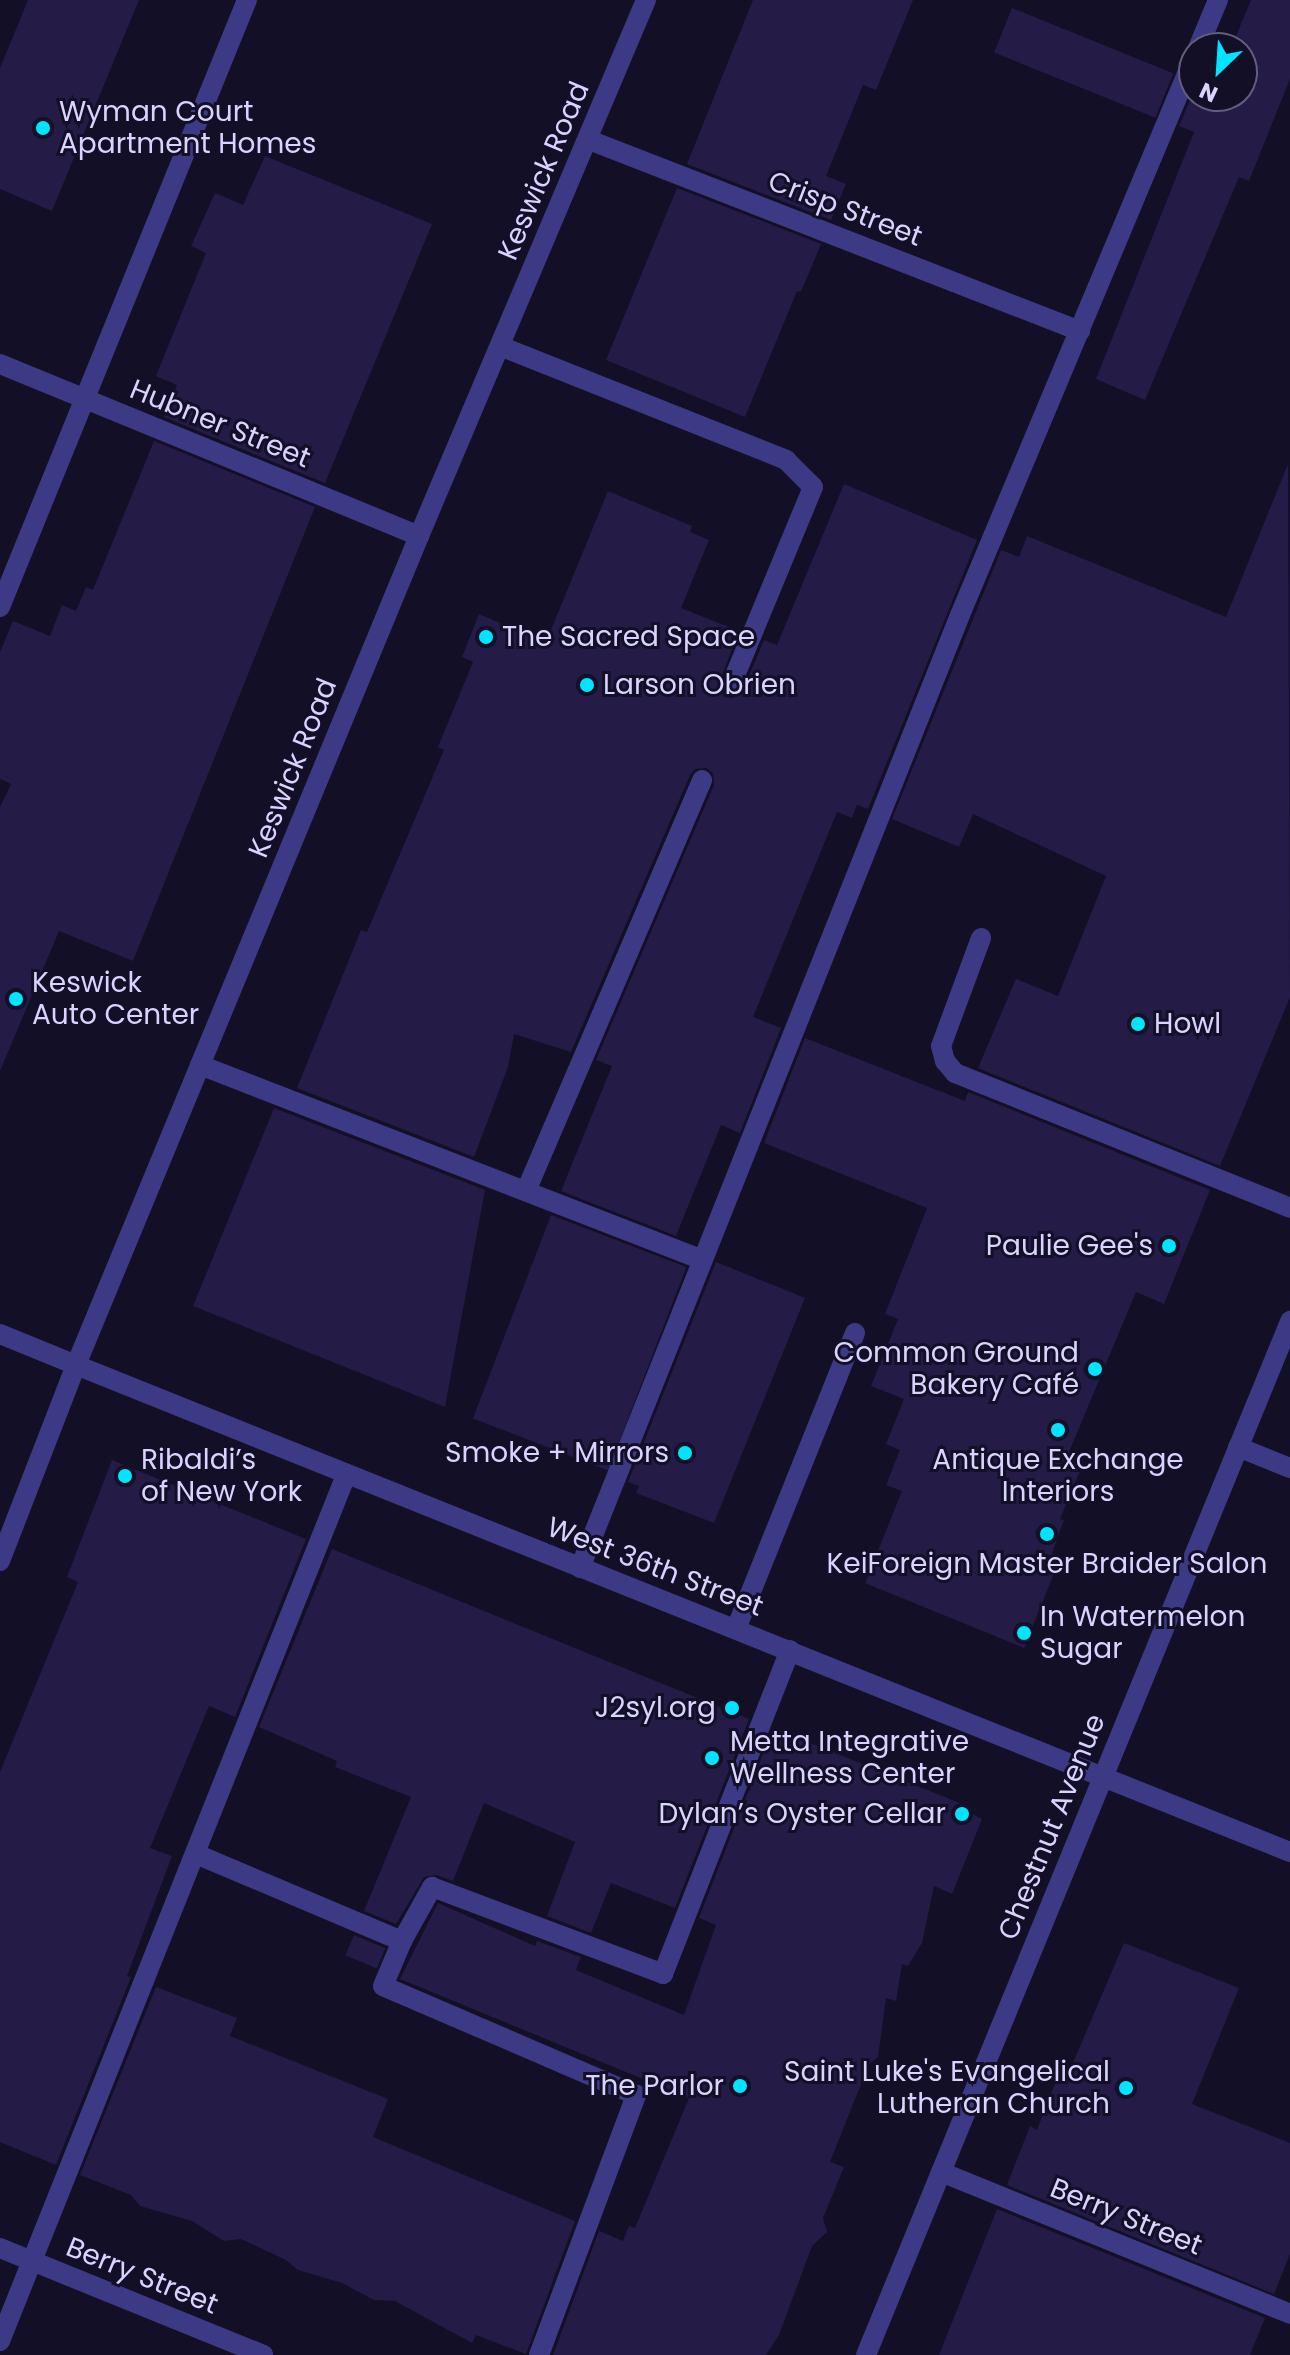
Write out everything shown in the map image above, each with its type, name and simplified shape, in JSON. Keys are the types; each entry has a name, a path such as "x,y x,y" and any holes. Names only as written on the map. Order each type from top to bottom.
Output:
{"street":[{"path":"0,607 247,0"},
{"name":"Keswick Road","path":"0,1561 76,1365 200,1065 646,0"},
{"path":"1205,32 1218,0"},
{"path":"580,1568 960,615 1178,95"},
{"name":"Crisp Street","path":"589,140 1080,331"},
{"path":"500,346 786,460 813,487 731,685"},
{"name":"Hubner Street","path":"0,364 419,536"},
{"path":"526,1191 702,780"},
{"path":"981,938 941,1046 945,1061 955,1073 1290,1208"},
{"path":"200,1065 703,1260"},
{"name":"Chestnut Avenue","path":"866,2355 1290,1321"},
{"path":"736,1629 855,1333"},
{"name":"West 36th Street","path":"0,1334 1290,1852"},
{"path":"1238,1447 1290,1468"},
{"path":"0,2341 346,1475"},
{"path":"539,2355 636,2095 383,1986 402,1941 432,1887 663,1974 790,1650"},
{"path":"196,1854 402,1941"},
{"name":"Berry Street","path":"941,2172 1290,2314"},
{"name":"Berry Street","path":"0,2248 263,2355"}],"building":[{"name":"Wyman Court Apartment Homes","path":"28,0 139,0 52,211 0,189 0,68"},
{"path":"753,0 913,0 876,90 863,85 826,176 846,184 831,220 687,164"},
{"path":"1251,0 1290,0 1290,79 1249,181 1239,177 1145,400 1096,379 1194,132 1179,126 1185,112 1258,112 1258,32 1238,32"},
{"path":"1012,8 1173,73 1155,118 994,53"},
{"path":"265,156 432,224 325,483 164,417 177,385 156,376 206,253 191,246 215,193 243,205"},
{"path":"677,188 821,244 801,292 797,291 745,417 606,360"},
{"path":"154,441 315,507 133,961 59,931 0,1071 0,807 11,784 0,779 0,652 13,621 50,636 62,605 76,611 86,587 93,590"},
{"path":"1288,464 1290,997 1220,1166 978,1068 1016,979 1058,996 1106,876 973,814 959,847 892,819 1001,550 1019,557 1027,536 1226,617"},
{"path":"844,484 977,540 868,809 857,805 852,818 837,812 753,1017 781,1028 740,1133 721,1125 676,1236 561,1191 612,1066 596,1060 714,785 713,773 706,768 695,769 690,775 571,1052 514,1034 508,1067 474,1157 297,1088 361,930 367,932 444,750 438,747 473,662 462,657 479,614 546,642 608,491 692,526 690,532 709,540 681,608 739,631 718,686 725,697 733,698 743,690 764,640 777,645"},
{"path":"805,1038 965,1101 968,1092 1210,1190 1164,1304 1136,1292 1064,1464 1080,1471 1060,1519 1064,1520 1052,1553 1061,1556 1024,1648 865,1583 902,1491 886,1485 900,1450 886,1444 904,1399 871,1386 898,1319 885,1314 927,1208 764,1143"},
{"path":"274,1108 485,1190 445,1407 193,1306"},
{"path":"551,1215 686,1267 608,1470 473,1419"},
{"path":"716,1262 805,1298 714,1523 636,1493 639,1486 628,1482"},
{"path":"112,1460 306,1539 235,1717 209,1706 150,1848 172,1856 127,1976 131,1977 56,2165 0,2142 0,1772 78,1582 67,1577"},
{"path":"332,1549 749,1719 675,1908 611,1883 591,1933 547,1916 575,1842 484,1803 453,1881 436,1875 424,1877 396,1924 364,1911 411,1797 335,1767 337,1761 259,1727"},
{"path":"773,1728 972,1808 970,1813 982,1819 952,1894 934,1886 922,1943 908,1966 902,1964 896,2001 886,1998 878,2057 869,2064 830,2162 844,2167 823,2218 827,2232 812,2246 779,2335 766,2355 553,2355 599,2231 623,2241 629,2226 635,2228 689,2098 400,1979 438,1903 535,1946 537,1941 581,1957 576,1970 684,2015 716,1925 699,1918"},
{"path":"354,1935 385,1948 377,1969 345,1955"},
{"name":"Saint Luke's Evangelical Lutheran Church","path":"1124,1943 1239,1988 1192,2104 1290,2143 1290,2254 1274,2294 1007,2185 1030,2126 1037,2130 1059,2073 1067,2077"},
{"path":"156,1987 237,2018 230,2036 388,2099 373,2137 575,2221 526,2354 476,2335 472,2343 395,2301 374,2300 342,2283 298,2270 286,2260 241,2239 224,2241 192,2221 140,2206 131,2195 80,2175"},
{"path":"997,2209 1265,2318 1250,2355 939,2355"}],"place":[{"name":"Wyman Court Apartment Homes","path":"43,128"},
{"name":"The Sacred Space","path":"486,637"},
{"name":"Larson Obrien","path":"587,685"},
{"name":"Keswick Auto Center","path":"16,999"},
{"name":"Howl","path":"1138,1024"},
{"name":"Paulie Gee's","path":"1169,1246"},
{"name":"Common Ground Bakery Café","path":"1095,1369"},
{"name":"Antique Exchange Interiors","path":"1058,1430"},
{"name":"Smoke + Mirrors","path":"685,1453"},
{"name":"Ribaldi’s of New York","path":"125,1476"},
{"name":"KeiForeign Master Braider Salon","path":"1047,1534"},
{"name":"In Watermelon Sugar","path":"1024,1633"},
{"name":"J2syl.org","path":"732,1708"},
{"name":"Metta Integrative Wellness Center","path":"712,1758"},
{"name":"Dylan’s Oyster Cellar","path":"962,1814"},
{"name":"The Parlor","path":"740,2086"},
{"name":"Saint Luke's Evangelical Lutheran Church","path":"1126,2088"}]}
